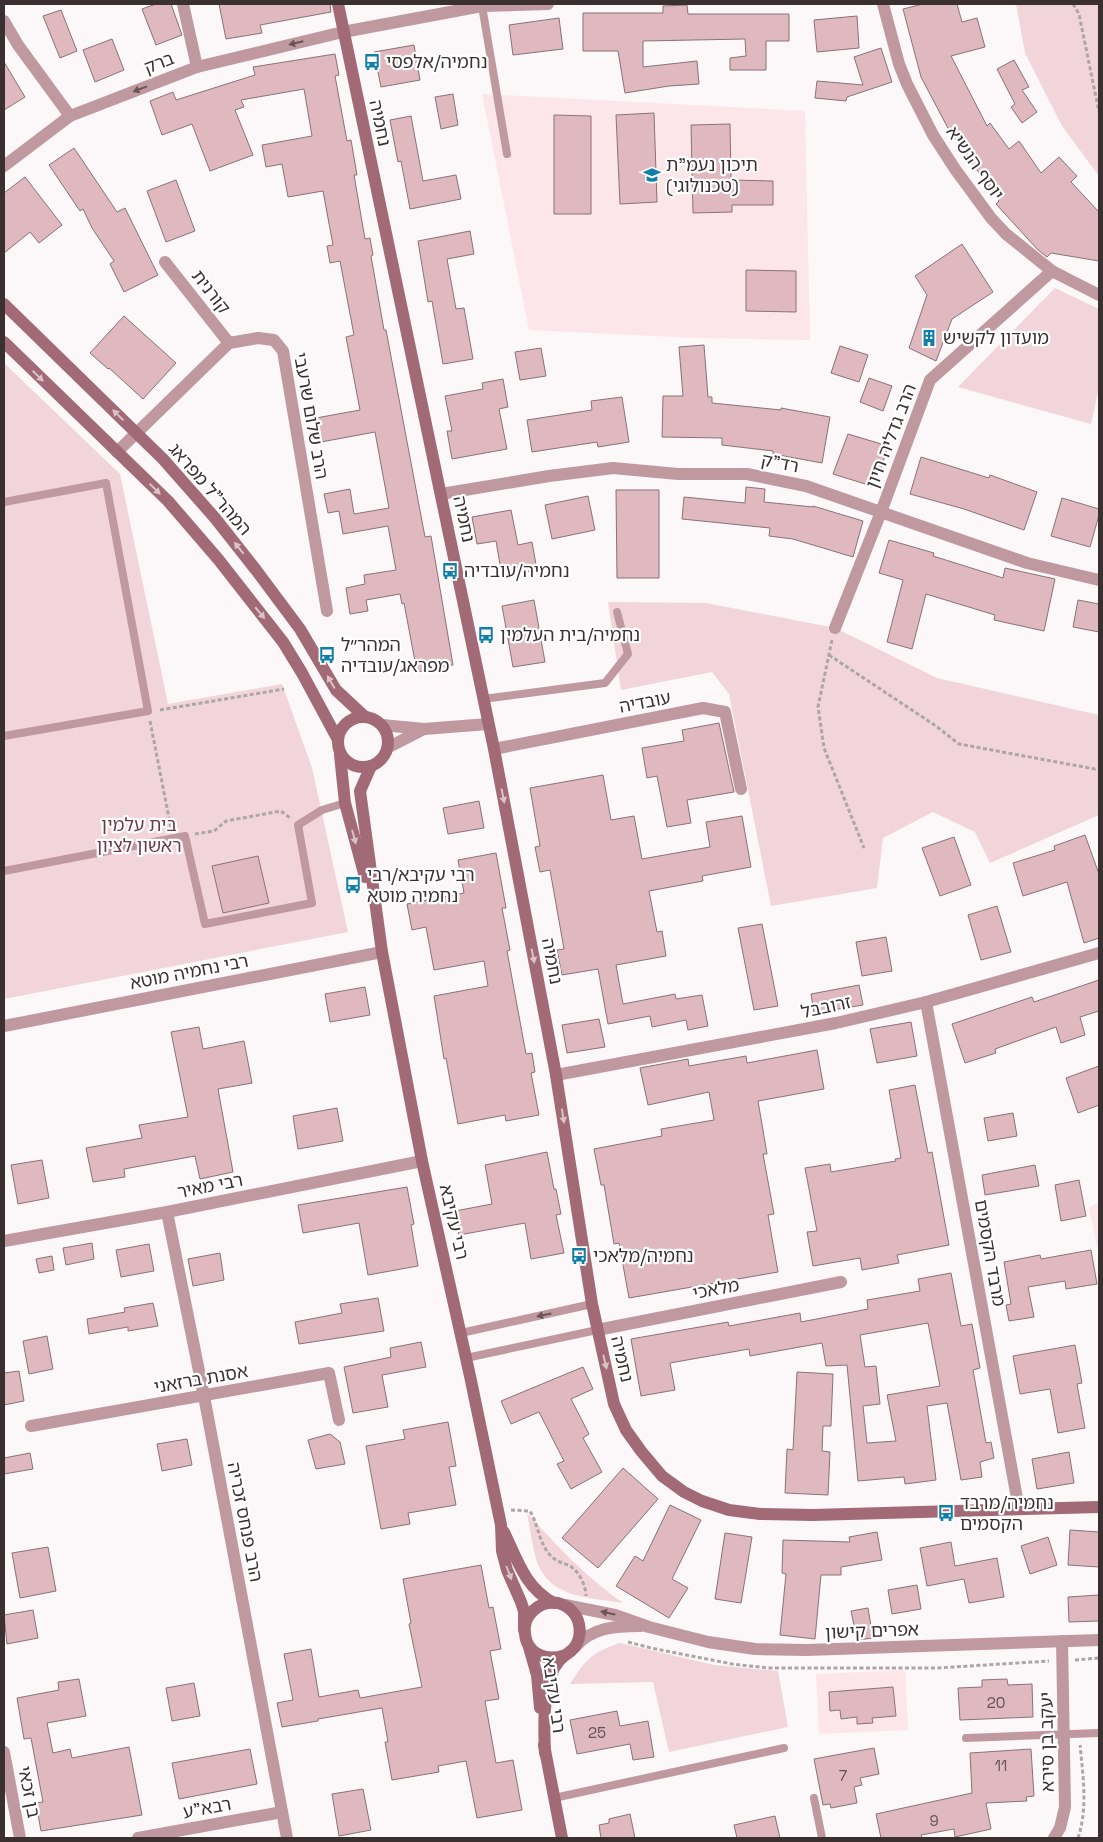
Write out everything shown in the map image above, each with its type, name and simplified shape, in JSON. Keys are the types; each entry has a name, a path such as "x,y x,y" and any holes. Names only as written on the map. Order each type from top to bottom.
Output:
{"street":[{"path":"183,4 197,67"},
{"name":"נחמיה","path":"338,4 494,749 556,1075 597,1330 614,1404 626,1430 662,1476 684,1492 702,1501 729,1510 760,1514 812,1515 1099,1507"},
{"name":"ברק","path":"4,166 70,116 197,67 343,32 482,6 548,4"},
{"name":"יוסף הנשיא","path":"883,4 902,71 933,135 991,218 1006,234 1052,271 1099,294"},
{"path":"4,21 18,45 70,116"},
{"name":"קורנית","path":"165,262 229,343"},
{"name":"הרב גדליה חיון","path":"835,628 930,380 1052,271"},
{"name":"המהר\"ל מפראג","path":"4,304 163,459 256,570 300,629 336,690 365,717"},
{"name":"הרב שלום שרעבי","path":"229,343 258,338 274,340 283,351 327,611"},
{"path":"4,342 168,501 218,559 268,622 292,656 337,738 345,803 378,925"},
{"path":"117,452 229,343"},
{"name":"רד\"ק","path":"441,494 549,476 613,468 678,474 747,474 806,486 1027,562 1099,580"},
{"name":"עובדיה","path":"494,749 703,708 725,712 741,789"},
{"path":"337,738 345,723 352,719 365,717 376,720 382,725 387,735 387,748 384,756 371,766 362,768 354,766 340,755"},
{"path":"382,725 424,729 488,724"},
{"path":"387,748 424,729"},
{"path":"371,766 360,791 378,925"},
{"name":"רבי עקיבא","path":"378,925 422,1161 461,1333 501,1525 502,1551 524,1611 524,1630"},
{"name":"רבי נחמיה מוטא","path":"4,1026 382,952"},
{"name":"זרובבל","path":"556,1075 836,1023 926,1002 1099,953"},
{"name":"מרבד הקסמים","path":"926,1002 1019,1509"},
{"name":"רבי מאיר","path":"4,1241 167,1212 422,1161"},
{"name":"הרב פנחס זכריה","path":"167,1212 204,1396 287,1838"},
{"name":"מלאכי","path":"597,1330 841,1282"},
{"name":"אסנת ברזאני","path":"31,1426 329,1373 339,1420"},
{"name":"רבי עקיבא","path":"501,1525 526,1577 537,1592 559,1604"},
{"path":"544,1604 559,1604 574,1614 579,1622 580,1635 570,1651 552,1658 544,1657 536,1653 528,1643 524,1630 526,1622 532,1611 544,1604"},
{"name":"אפרים קישון","path":"559,1604 615,1614 649,1627 708,1642 743,1648 780,1650 1099,1640"},
{"name":"אפרים קישון","path":"570,1651 587,1636 601,1629 649,1627"},
{"name":"יעקב בן סירא","path":"1054,1838 1060,1828 1065,1807 1062,1641"},
{"name":"רבי עקיבא","path":"528,1643 537,1676 541,1730 562,1838"},
{"name":"רבי עקיבא","path":"545,1753 545,1720 548,1692 557,1663 570,1651"},
{"name":"בן זכאי","path":"4,1752 20,1838"},
{"name":"רבא\"ע","path":"138,1838 282,1812"}],"lane":[{"path":"482,6 507,154"},
{"path":"4,502 106,483 148,712 4,736"},
{"path":"484,699 605,683 628,654 617,612"},
{"path":"4,871 185,836 206,924 312,903 298,825 322,810 345,803"},
{"path":"461,1333 592,1304"},
{"path":"466,1358 597,1330"},
{"path":"966,1738 1099,1732"},
{"path":"554,1798 784,1748"},
{"path":"814,1798 822,1838"}],"path":[{"path":"1073,4 1080,14 1099,112"},
{"path":"835,628 818,707 824,748 864,848"},
{"path":"828,656 936,726 959,744 1094,769 1099,768"},
{"path":"173,838 148,712 284,689"},
{"path":"185,836 214,831 226,821 281,811 298,825"},
{"path":"498,1510 530,1511 544,1548 552,1558 572,1567 580,1577 586,1592 587,1609"},
{"path":"626,1641 732,1664 768,1668 938,1668 1019,1662"},
{"path":"1092,1658 1099,1658"},
{"path":"1078,1838 1083,1818 1084,1787 1079,1733"}],"shaded area":[{"name":"תיכון נעמ\"ת (טכנולוגי)","path":"482,94 805,111 810,340 695,338 529,330"},
{"path":"1099,1202 1099,1256 1089,1208"},
{"path":"905,1670 908,1730 819,1734 816,1674"}],"green space":[{"path":"1016,4 1099,4 1099,176 1062,126 1025,53"},
{"path":"1055,288 1099,309 1099,388 1091,424 958,387"},
{"name":"בית עלמין ראשון לציון","path":"4,363 120,474 168,704 282,684 312,768 348,932 4,999"},
{"path":"608,602 706,603 835,628 937,678 1099,715 1099,815 990,863 975,832 933,812 883,838 877,888 771,906 729,694 712,672 621,690"},
{"path":"527,1513 585,1572 623,1603 572,1594 550,1582 542,1572 536,1559"},
{"path":"620,1643 714,1665 778,1671 788,1727 669,1752 653,1682 570,1684 580,1668 590,1658 602,1650"}],"building":[{"path":"156,4 171,4 182,35 156,45 142,9"},
{"path":"219,4 330,4 331,12 260,25 262,33 226,39"},
{"path":"923,4 957,4 962,22 977,18 985,47 951,56 987,126 990,123 1009,149 1019,141 1041,173 1059,157 1077,176 1071,182 1099,212 1099,261 1051,253 1047,257 1038,250 996,204 999,201 950,132 921,77 903,9"},
{"path":"687,5 688,14 789,14 789,41 766,41 766,70 730,70 730,58 746,56 745,39 643,41 643,67 697,61 699,84 669,86 625,93 618,51 583,51 583,13 663,13 663,6"},
{"path":"61,10 77,51 60,58 43,16"},
{"path":"857,16 859,48 817,52 814,20"},
{"path":"559,18 563,49 513,55 509,25"},
{"path":"112,39 124,70 95,82 83,50"},
{"path":"414,45 420,80 381,87 374,52"},
{"path":"881,48 892,82 847,97 846,101 815,98 817,81 863,85 854,57"},
{"path":"335,54 339,75 335,76 347,141 351,140 357,175 354,175 365,239 370,238 373,255 371,256 384,330 386,330 425,537 431,536 453,665 417,672 404,603 402,604 400,594 366,600 368,611 350,614 346,588 365,584 364,575 396,570 388,526 343,534 339,511 328,513 324,494 350,489 354,514 389,508 375,432 321,442 316,418 360,410 346,337 354,335 340,261 330,263 327,246 333,245 323,191 288,197 282,164 266,167 262,145 312,136 304,89 241,100 244,107 235,110 253,155 210,171 192,124 162,135 150,101 173,92 176,100 255,75 253,67"},
{"path":"1014,60 1029,87 1022,90 1037,112 1022,123 1011,107 1015,104 997,69"},
{"path":"4,62 25,97 4,110"},
{"path":"453,94 458,125 441,129 435,97"},
{"path":"654,113 657,202 620,204 616,115"},
{"path":"554,115 591,116 591,214 554,214"},
{"path":"411,116 423,181 456,175 461,199 410,209 401,161 398,162 390,120"},
{"path":"730,124 731,180 773,181 773,205 732,205 732,212 693,213 691,125"},
{"path":"74,148 117,212 125,208 158,275 124,292 110,264 114,261 92,228 83,209 80,211 49,165"},
{"path":"25,177 62,225 39,243 30,232 4,253 4,193"},
{"path":"176,180 195,231 166,242 147,191"},
{"path":"470,231 474,254 447,259 456,309 464,308 473,359 443,364 432,301 428,302 418,241"},
{"path":"962,244 993,292 952,319 936,361 909,348 927,295 915,276"},
{"path":"746,270 796,271 796,312 746,311"},
{"path":"124,316 176,363 143,399 90,353"},
{"path":"704,345 708,397 712,397 712,403 781,410 781,408 830,417 822,463 773,454 773,451 722,445 722,438 662,437 663,396 683,396 679,347"},
{"path":"840,346 868,355 859,382 831,373"},
{"path":"541,348 546,376 520,380 515,352"},
{"path":"869,378 892,386 883,411 860,402"},
{"path":"503,379 508,407 499,409 507,449 452,459 447,431 452,431 445,396 483,389 482,383"},
{"path":"622,397 629,442 598,447 597,442 532,452 527,420 592,410 591,401"},
{"path":"848,434 888,446 875,487 833,474"},
{"path":"921,457 989,478 990,475 1037,492 1024,530 964,509 910,494"},
{"path":"746,487 765,489 764,502 813,506 863,521 853,557 793,539 769,536 770,528 682,519 684,497 745,503"},
{"path":"616,490 659,490 659,578 617,578"},
{"path":"588,496 595,530 552,539 545,505"},
{"path":"1062,498 1099,509 1090,547 1051,536"},
{"path":"511,510 518,545 532,542 537,570 502,576 496,541 477,544 472,517"},
{"path":"889,540 934,553 933,556 1003,578 1005,568 1055,579 1044,631 994,620 995,615 926,594 912,649 887,642 903,580 879,573"},
{"path":"534,600 545,662 513,667 502,606"},
{"path":"1078,600 1099,604 1099,632 1073,627"},
{"path":"719,723 734,792 687,800 691,823 667,827 657,776 647,778 642,748 684,741 682,730"},
{"path":"603,775 611,820 634,816 642,859 710,847 706,822 742,816 751,867 702,876 703,881 649,891 657,932 662,931 666,956 616,965 623,1004 675,994 676,999 702,995 708,1026 688,1030 686,1020 652,1027 650,1016 608,1024 598,969 562,975 557,950 564,949 550,870 540,872 535,847 540,846 530,788"},
{"path":"479,801 484,828 448,834 443,808"},
{"path":"1085,835 1099,874 1099,938 1084,943 1067,882 1023,896 1013,863 1055,850 1054,846"},
{"path":"954,837 971,885 940,896 922,848"},
{"path":"496,853 506,908 502,908 510,950 507,951 526,1054 532,1053 535,1072 531,1073 539,1115 506,1121 505,1115 458,1124 446,1058 444,1059 434,996 488,986 484,961 434,970 426,927 412,930 407,904 464,893 458,860"},
{"path":"258,856 269,903 223,913 212,866"},
{"path":"997,906 1011,952 981,960 968,915"},
{"path":"762,924 778,1006 754,1010 738,928"},
{"path":"886,937 892,971 862,976 856,942"},
{"path":"1099,980 1099,1011 1080,1017 1085,1035 1061,1043 1056,1027 995,1049 996,1053 965,1063 952,1024 1032,997 1034,1002"},
{"path":"859,985 863,1005 814,1013 811,994"},
{"path":"365,987 370,1015 330,1022 325,994"},
{"path":"599,1019 605,1047 567,1053 562,1025"},
{"path":"911,1022 917,1056 877,1063 870,1029"},
{"path":"199,1027 203,1049 244,1041 252,1083 218,1089 233,1172 200,1179 195,1156 124,1169 125,1177 93,1182 86,1148 142,1138 139,1125 188,1117 171,1032"},
{"path":"817,1050 824,1089 758,1101 767,1154 763,1154 774,1214 768,1215 778,1272 629,1298 619,1243 614,1244 604,1185 601,1185 594,1149 662,1136 661,1129 714,1120 709,1092 648,1105 640,1068 688,1059 689,1066 746,1056 747,1063"},
{"path":"1099,1066 1099,1105 1078,1113 1066,1078"},
{"path":"915,1085 928,1153 932,1152 949,1245 897,1255 899,1263 862,1270 860,1258 813,1266 807,1232 817,1231 805,1168 830,1164 831,1172 896,1161 895,1159 901,1158 889,1090"},
{"path":"337,1108 343,1141 298,1149 293,1116"},
{"path":"1013,1113 1017,1136 988,1141 984,1118"},
{"path":"547,1152 561,1214 556,1215 564,1253 531,1259 525,1223 459,1235 455,1211 492,1204 485,1165"},
{"path":"42,1160 49,1198 18,1204 11,1165"},
{"path":"1035,1165 1039,1186 985,1195 982,1175"},
{"path":"1079,1180 1086,1216 1061,1221 1055,1185"},
{"path":"407,1187 414,1224 411,1225 418,1266 368,1275 359,1223 303,1233 298,1205"},
{"path":"92,1243 94,1259 66,1265 63,1248"},
{"path":"149,1244 154,1271 121,1277 116,1250"},
{"path":"1091,1250 1097,1284 1066,1289 1065,1281 1028,1287 1034,1317 1009,1321 1006,1305 1011,1304 1004,1262 1040,1255 1041,1259"},
{"path":"220,1253 224,1280 193,1286 188,1259"},
{"path":"52,1256 54,1270 39,1273 36,1259"},
{"path":"951,1273 961,1326 972,1324 980,1368 973,1370 986,1443 991,1442 994,1458 980,1462 982,1477 961,1480 947,1403 927,1406 936,1480 905,1484 904,1477 858,1481 847,1365 826,1366 822,1343 750,1356 749,1349 670,1363 675,1390 641,1396 631,1339 728,1322 729,1326 800,1313 801,1322 868,1309 867,1300 920,1291 918,1279","holes":["928,1323 940,1386 887,1395 896,1441 867,1443 863,1406 880,1404 876,1366 865,1367 860,1335"]},
{"path":"378,1298 384,1331 299,1344 295,1322 342,1313 340,1304"},
{"path":"153,1303 158,1326 128,1331 128,1327 89,1334 87,1319 125,1312 124,1308"},
{"path":"47,1336 53,1369 29,1374 23,1341"},
{"path":"421,1342 426,1367 382,1375 388,1407 353,1413 344,1367 391,1357 390,1348"},
{"path":"1075,1345 1082,1383 1077,1384 1085,1428 1058,1433 1050,1389 1020,1394 1013,1356"},
{"path":"583,1367 593,1389 571,1399 589,1434 583,1438 602,1472 571,1489 557,1464 564,1461 539,1412 511,1424 501,1401"},
{"path":"19,1371 24,1401 4,1405 4,1373"},
{"path":"797,1372 833,1374 831,1426 823,1426 822,1451 830,1452 828,1495 785,1493 787,1449 793,1450"},
{"path":"448,1422 456,1466 449,1467 456,1505 408,1513 410,1524 381,1529 366,1446 405,1439 403,1430"},
{"path":"330,1434 340,1442 345,1464 316,1469 308,1440"},
{"path":"187,1439 192,1465 162,1471 157,1444"},
{"path":"1069,1452 1074,1483 1037,1489 1032,1459"},
{"path":"30,1453 33,1469 4,1474 4,1458"},
{"path":"623,1468 658,1499 598,1568 562,1538"},
{"path":"670,1505 701,1520 672,1579 688,1588 669,1618 616,1586 635,1556 643,1561"},
{"path":"1070,1530 1099,1532 1099,1567 1068,1565"},
{"path":"877,1532 882,1560 841,1567 841,1575 821,1575 815,1639 780,1635 786,1574 782,1573 783,1540 850,1542 849,1537"},
{"path":"725,1533 752,1537 741,1603 715,1599"},
{"path":"1048,1537 1057,1565 1030,1574 1021,1546"},
{"path":"951,1542 955,1566 997,1558 1004,1597 969,1603 964,1579 927,1586 920,1548"},
{"path":"48,1547 56,1591 20,1598 12,1553"},
{"path":"481,1565 489,1608 493,1607 501,1649 490,1651 499,1699 485,1701 496,1763 513,1760 522,1810 477,1818 466,1761 438,1766 439,1772 392,1780 385,1742 388,1742 382,1708 282,1727 277,1703 293,1700 284,1654 311,1649 319,1697 358,1690 360,1698 422,1687 409,1624 411,1623 403,1579"},
{"path":"917,1585 921,1609 892,1614 888,1590"},
{"path":"1099,1595 1099,1621 1069,1622 1068,1597"},
{"path":"868,1608 873,1638 857,1640 851,1611"},
{"path":"33,1610 38,1638 7,1644 4,1615"},
{"path":"79,1679 86,1716 47,1723 53,1753 70,1749 72,1758 129,1747 142,1815 41,1831 36,1803 43,1802 31,1738 24,1739 17,1698 59,1690 58,1682"},
{"path":"1007,1679 1008,1685 1032,1684 1033,1717 960,1720 958,1688 982,1687 982,1680"},
{"path":"194,1683 200,1716 172,1721 166,1688"},
{"path":"893,1687 896,1716 872,1718 873,1723 857,1724 857,1717 841,1719 840,1710 830,1711 829,1692"},
{"path":"617,1711 620,1726 648,1721 654,1757 633,1760 630,1744 577,1754 570,1720"},
{"path":"874,1748 879,1774 860,1778 862,1785 854,1787 857,1803 831,1808 830,1804 823,1805 814,1759"},
{"path":"250,1749 257,1784 179,1799 172,1763"},
{"path":"1031,1749 1034,1796 1026,1797 1027,1801 986,1803 991,1829 955,1837 954,1829 921,1835 922,1838 881,1838 876,1814 972,1793 970,1753"},
{"path":"363,1789 371,1830 339,1836 332,1794"},
{"path":"630,1814 635,1838 601,1838 599,1825 609,1823 609,1819"},
{"path":"775,1816 780,1838 737,1838 734,1825"}],"place":[{"name":"נחמיה/אלפסי","path":"372,62"},
{"name":"תיכון נעמ\"ת (טכנולוגי)","path":"652,175"},
{"name":"מועדון לקשיש","path":"929,338"},
{"name":"נחמיה/עובדיה","path":"450,571"},
{"name":"נחמיה/בית העלמין","path":"486,635"},
{"name":"המהר״ל מפראג/עובדיה","path":"327,655"},
{"name":"רבי עקיבא/רבי נחמיה מוטא","path":"353,885"},
{"name":"נחמיה/מלאכי","path":"579,1256"},
{"name":"נחמיה/מרבד הקסמים","path":"946,1513"}]}
